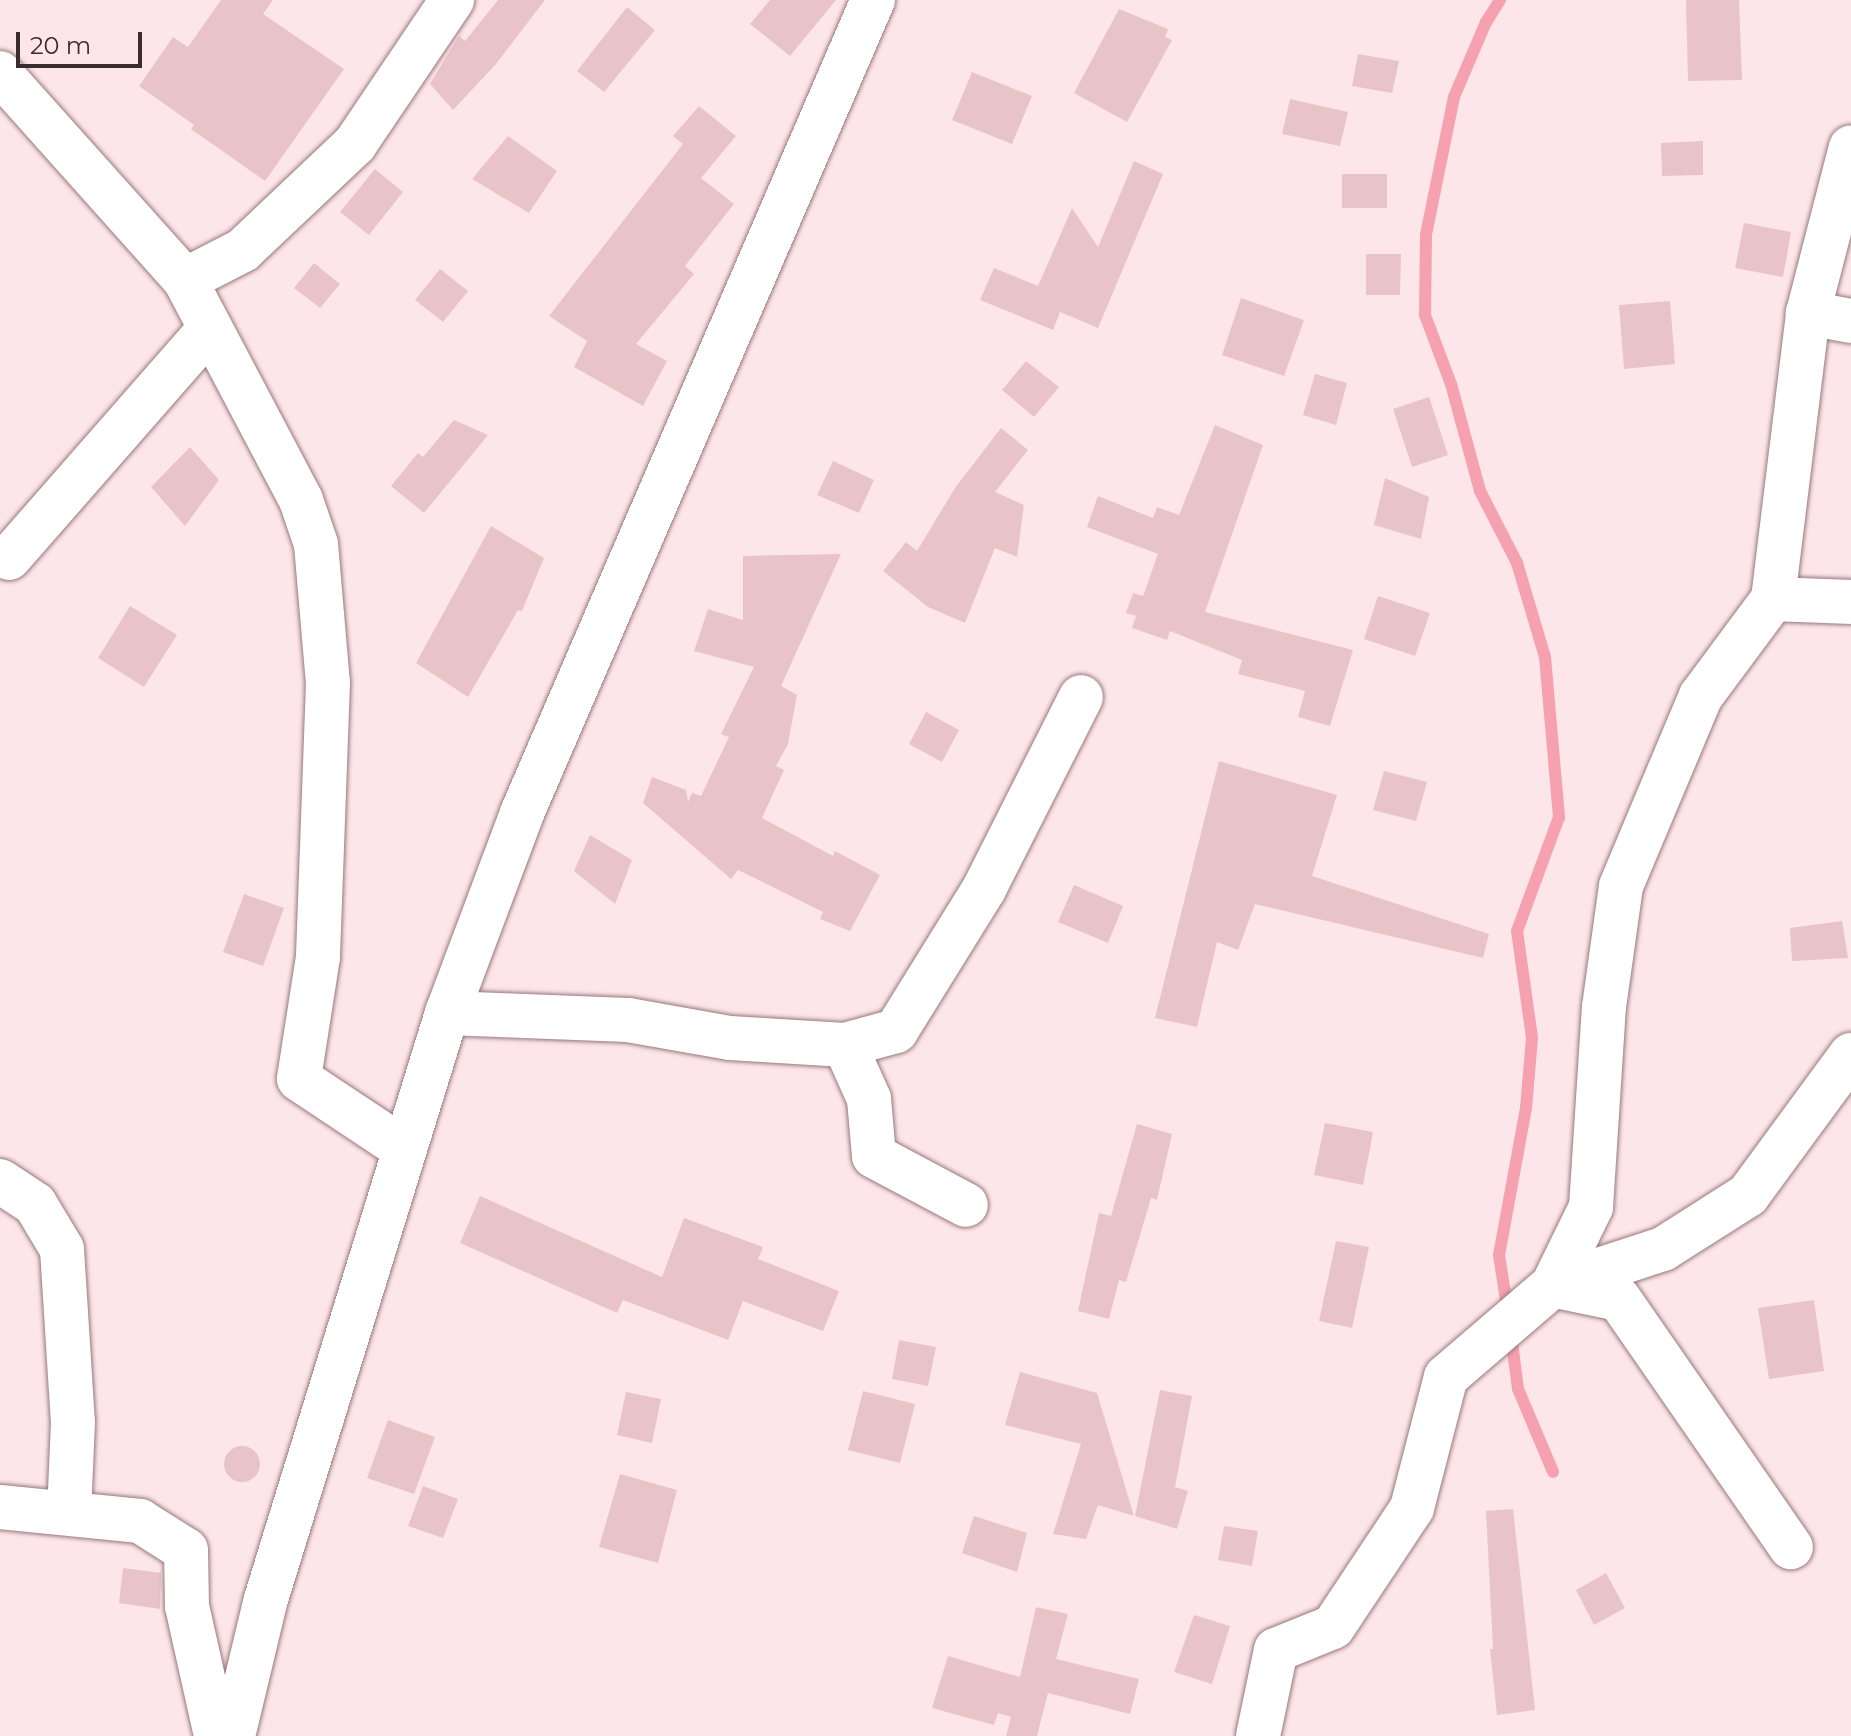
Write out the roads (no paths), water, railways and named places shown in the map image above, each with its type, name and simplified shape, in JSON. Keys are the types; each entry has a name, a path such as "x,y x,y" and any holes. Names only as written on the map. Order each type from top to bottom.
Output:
{"street":[{"path":"185,280 243,250 355,144 452,0"},
{"path":"233,1736 266,1599 447,1013 529,798 873,0"},
{"path":"0,73 185,280 301,500 316,544 328,683 318,957 299,1079 403,1148"},
{"path":"1553,1285 1591,1207 1604,1007 1621,886 1701,696 1773,599 1808,313 1851,147"},
{"path":"1808,313 1851,321"},
{"path":"9,558 210,328"},
{"path":"1773,599 1851,602"},
{"path":"447,1013 628,1020 730,1038 845,1045 896,1031 984,889 1081,697"},
{"path":"845,1045 869,1099 874,1156 966,1205"},
{"path":"1258,1736 1276,1650 1333,1627 1412,1508 1446,1377 1553,1285 1663,1249 1748,1195 1851,1055"},
{"path":"0,1181 35,1204 62,1249 73,1422 69,1512"},
{"path":"1553,1285 1619,1299 1791,1547"},
{"path":"0,1507 140,1521 186,1550 187,1606 216,1736"}],"waterway":[{"path":"1500,0 1486,22 1454,97 1426,235 1425,315 1451,384 1480,491 1517,563 1545,657 1559,817 1517,931 1532,1038 1526,1108 1499,1255 1508,1313"},
{"path":"1511,1335 1518,1389 1553,1472"}]}
